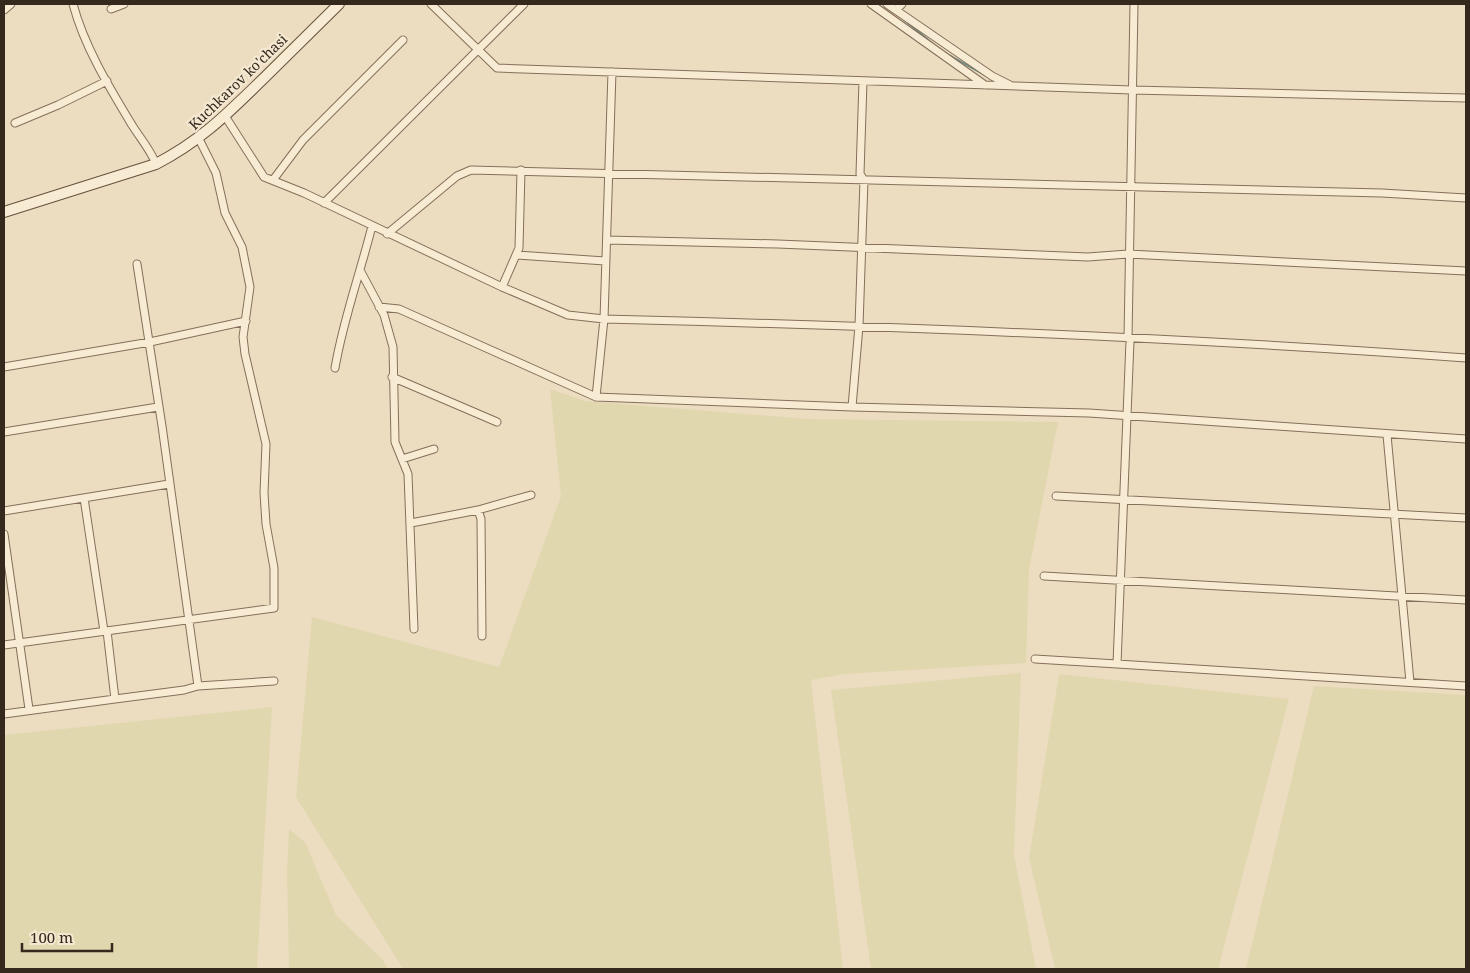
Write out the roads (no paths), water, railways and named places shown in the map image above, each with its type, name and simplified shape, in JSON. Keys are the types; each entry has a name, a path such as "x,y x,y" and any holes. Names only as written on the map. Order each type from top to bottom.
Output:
{"main road":[{"name":"Kuchkarov ko'chasi","path":"4,212 156,164 199,139 339,4"}],"street":[{"path":"4,10 11,4"},
{"path":"73,4 78,25 107,81 133,127 152,153 156,164"},
{"path":"111,9 124,4"},
{"path":"431,4 477,51 497,68 1132,90 1466,98"},
{"path":"324,202 524,4"},
{"path":"871,4 985,85"},
{"path":"887,4 992,76 1012,86"},
{"path":"896,10 902,4"},
{"path":"1117,664 1130,342 1128,338 1128,254 1134,4"},
{"path":"273,180 303,140 403,40"},
{"path":"596,397 604,319 612,72"},
{"path":"15,123 107,81"},
{"path":"852,407 859,326 862,247 864,180 860,174 864,81"},
{"path":"225,116 260,173 324,202 387,234 568,315 604,319 859,326 1128,338 1466,358"},
{"path":"4,645 274,608 274,568 266,524 264,493 266,444 245,354 243,337 250,287 242,247 225,213 216,173 199,139"},
{"path":"502,287 517,255 521,228 521,170"},
{"path":"387,234 464,171 521,170 1382,193 1466,198"},
{"path":"335,368 340,337 361,272 372,226"},
{"path":"607,240 862,247 1088,257 1128,254 1466,271"},
{"path":"517,255 605,261"},
{"path":"137,264 150,342 198,686"},
{"path":"361,272 379,307 393,348 392,377 395,442 408,474 414,629"},
{"path":"379,307 399,309 596,397 852,407 1081,413 1466,439"},
{"path":"4,367 150,342 246,321"},
{"path":"392,377 497,422"},
{"path":"4,432 158,407"},
{"path":"1387,435 1410,682"},
{"path":"402,460 434,449"},
{"path":"4,511 169,484"},
{"path":"410,523 478,510 531,495"},
{"path":"1056,496 1394,512 1466,518"},
{"path":"84,498 115,699"},
{"path":"478,510 480,518 482,636"},
{"path":"4,534 29,709"},
{"path":"1044,576 1466,600"},
{"path":"1035,658 1466,686"},
{"path":"4,714 29,709 184,690 198,686 274,681"}],"waterway":[{"path":"902,18 933,44"},
{"path":"949,55 988,77"}]}
